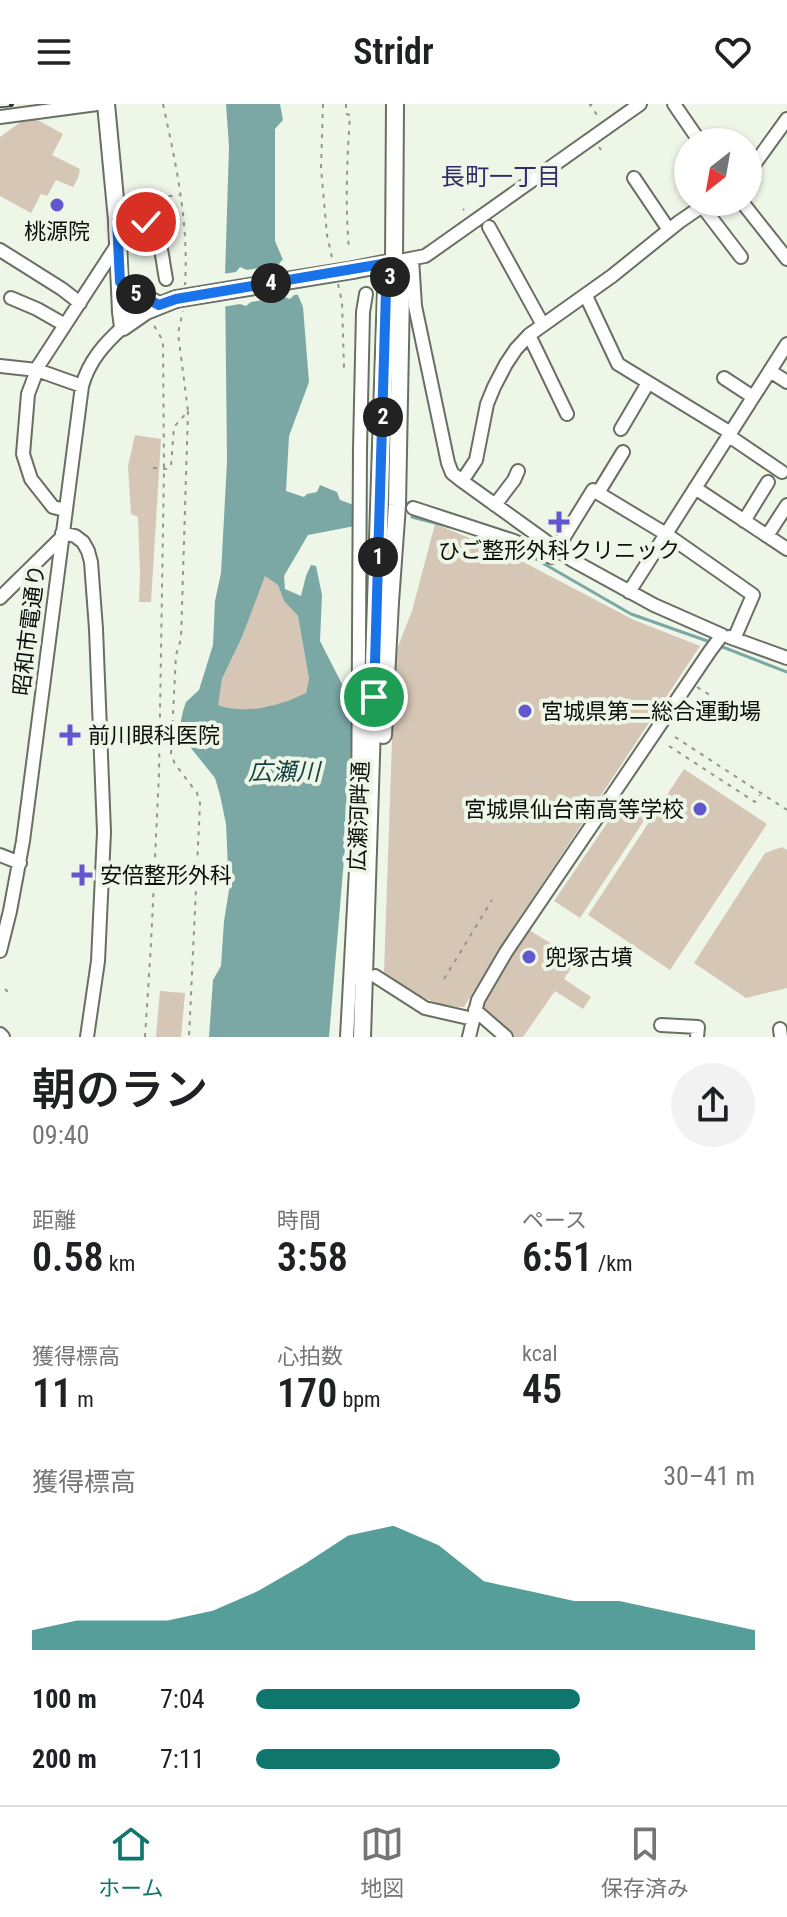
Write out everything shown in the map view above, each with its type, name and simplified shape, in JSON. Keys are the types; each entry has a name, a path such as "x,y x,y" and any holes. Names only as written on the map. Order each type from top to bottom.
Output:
{"main road":[{"path":"106,104 119,242 123,327 146,311 176,299 394,262"},
{"name":"広瀬河畔通","path":"373,1037 385,679 397,505 401,292 394,262 395,104"},
{"name":"広瀬河畔通","path":"362,1037 386,290 394,262"},
{"path":"120,282 159,305"}],"street":[{"path":"0,117 97,104"},
{"path":"394,262 425,256 640,104"},
{"path":"674,104 690,128"},
{"path":"762,154 787,119"},
{"path":"634,178 669,230"},
{"path":"462,481 476,460 487,404 494,387 511,357 529,335 586,296 688,216"},
{"path":"713,216 741,257"},
{"path":"753,216 787,259"},
{"path":"117,220 139,220 154,230 166,279"},
{"path":"489,227 543,325"},
{"path":"65,510 53,507 31,479 23,454 28,394 37,370 119,242"},
{"path":"0,250 80,303"},
{"path":"412,259 415,306 452,473 554,554"},
{"path":"347,1037 358,832 360,449 366,294"},
{"path":"586,296 618,364 730,434 782,472"},
{"path":"11,298 65,325"},
{"name":"昭和市電通り","path":"0,951 5,915 20,863 82,386 90,364 101,348 123,327"},
{"path":"529,335 567,414"},
{"path":"399,340 421,338"},
{"path":"629,592 785,350"},
{"path":"0,366 37,370 82,386"},
{"path":"770,371 787,382"},
{"path":"724,378 753,397"},
{"path":"621,429 648,383"},
{"path":"598,493 623,452"},
{"path":"495,505 518,471"},
{"path":"744,521 768,482"},
{"path":"695,488 787,549"},
{"path":"469,1037 478,1000 513,942 710,651 725,638 753,595 666,534 593,490 554,554"},
{"path":"767,536 787,505"},
{"path":"413,508 554,554 725,638 787,658"},
{"path":"0,598 61,535 75,536 83,542 91,562 96,629 104,832 98,961 87,1037"},
{"path":"0,855 20,863"},
{"path":"375,976 425,1008 484,1016 506,1037"},
{"path":"661,1025 698,1027 697,1037"}],"path":[{"path":"346,104 346,114 350,115 346,171 349,249"},
{"path":"592,104 597,115"},
{"path":"146,222 160,210 161,197 181,195"},
{"path":"145,1037 159,773 164,469 163,341 151,320"},
{"path":"188,411 181,639 176,655 171,754 197,793 200,803 189,1037"},
{"path":"153,468 164,469"},
{"path":"692,684 723,703"},
{"path":"675,737 787,810"},
{"path":"669,746 755,802 761,793"},
{"path":"444,979 492,900"},
{"path":"5,989 10,994"}],"shaded area":[{"path":"36,119 63,134 52,155 80,169 73,187 56,180 47,196 41,194 31,213 0,196 0,137 22,121"},
{"path":"135,435 161,439 151,602 139,602 138,517 131,514 128,466"},
{"name":"宮城県第二総合運動場","path":"435,524 504,552 634,620 700,646 464,1007 421,997 384,972 395,654 412,611"},
{"path":"264,575 278,585 284,601 298,616 309,679 306,694 262,708 239,709 217,705 222,679 242,637"},
{"path":"684,769 767,824 670,970 588,915"},
{"path":"625,797 649,813 580,918 554,901"},
{"path":"782,847 787,850 787,988 746,998 694,963 765,853"},
{"path":"529,930 577,959 564,979 591,997 583,1009 555,991 523,1037 510,1037 482,1009 500,974"},
{"path":"160,991 185,993 181,1037 156,1037"}],"water":[{"name":"広瀬川","path":"226,104 280,104 283,120 275,129 275,241 303,307 309,382 289,436 286,491 304,497 317,492 320,485 337,492 340,500 354,505 360,525 308,535 284,576 285,589 301,596 311,565 316,566 322,595 320,641 344,688 348,714 352,715 349,800 329,1037 209,1037 213,980 221,966 229,890 226,824 215,778 179,730 186,702 199,690 213,645 215,601 221,573 227,462 225,276 229,147","holes":["265,576 278,585 284,601 298,616 309,679 306,693 262,708 239,709 218,705 222,679"]}],"pier":[{"path":"282,260 288,262 302,294 290,299 284,297 251,302 246,306 222,307 222,274 236,272 240,267 247,270 278,265"}],"waterway":[{"path":"412,517 454,528"},
{"path":"484,538 527,554 631,614 713,643"},
{"path":"720,646 787,672"}],"railway":[{"path":"0,105 11,104"}],"place":[{"name":"桃源院","path":"57,205"},
{"name":"ひご整形外科クリニック","path":"559,522"},
{"name":"宮城県第二総合運動場","path":"525,711"},
{"name":"前川眼科医院","path":"70,735"},
{"name":"宮城県仙台南高等学校","path":"700,809"},
{"name":"安倍整形外科","path":"82,875"},
{"name":"兜塚古墳","path":"529,957"}],"district":[{"name":"長町一丁目","path":"501,177"}],"route":[{"path":"146,222 117,220 120,282 159,305 176,299 394,262 386,290 374,697"}]}
